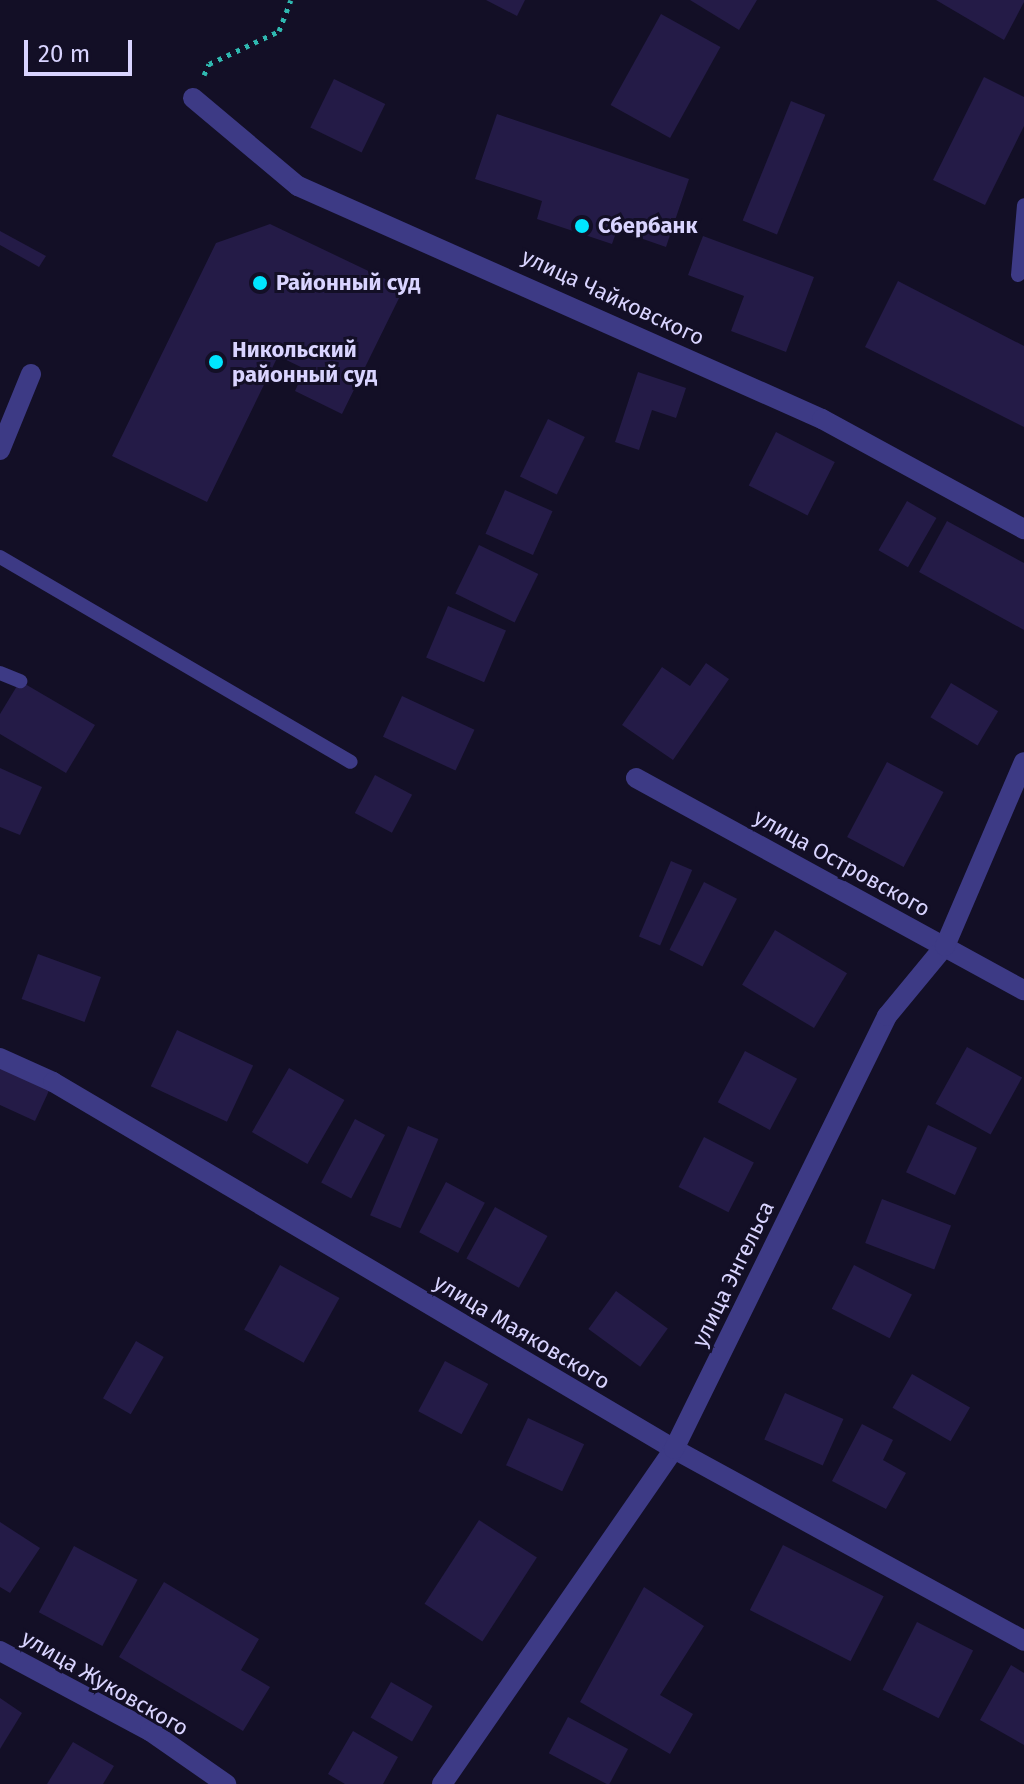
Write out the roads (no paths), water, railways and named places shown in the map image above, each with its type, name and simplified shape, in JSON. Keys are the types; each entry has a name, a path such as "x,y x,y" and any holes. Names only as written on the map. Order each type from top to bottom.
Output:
{"street":[{"name":"улица Чайковского","path":"193,98 298,186 822,419 1024,529"},
{"path":"0,450 31,374"},
{"name":"улица Энгельса","path":"442,1784 674,1449 887,1016 945,946 1024,762"},
{"name":"улица Островского","path":"636,778 1024,990"},
{"name":"улица Маяковского","path":"0,1058 53,1082 674,1449 1024,1641"},
{"name":"улица Жуковского","path":"0,1651 150,1731 226,1784"}],"lane":[{"path":"1018,275 1024,205"},
{"path":"0,557 351,762"},
{"path":"0,673 20,681"}],"place":[{"name":"Сбербанк","path":"582,226"},
{"name":"Районный суд","path":"260,283"},
{"name":"Никольский районный суд","path":"216,362"}]}
